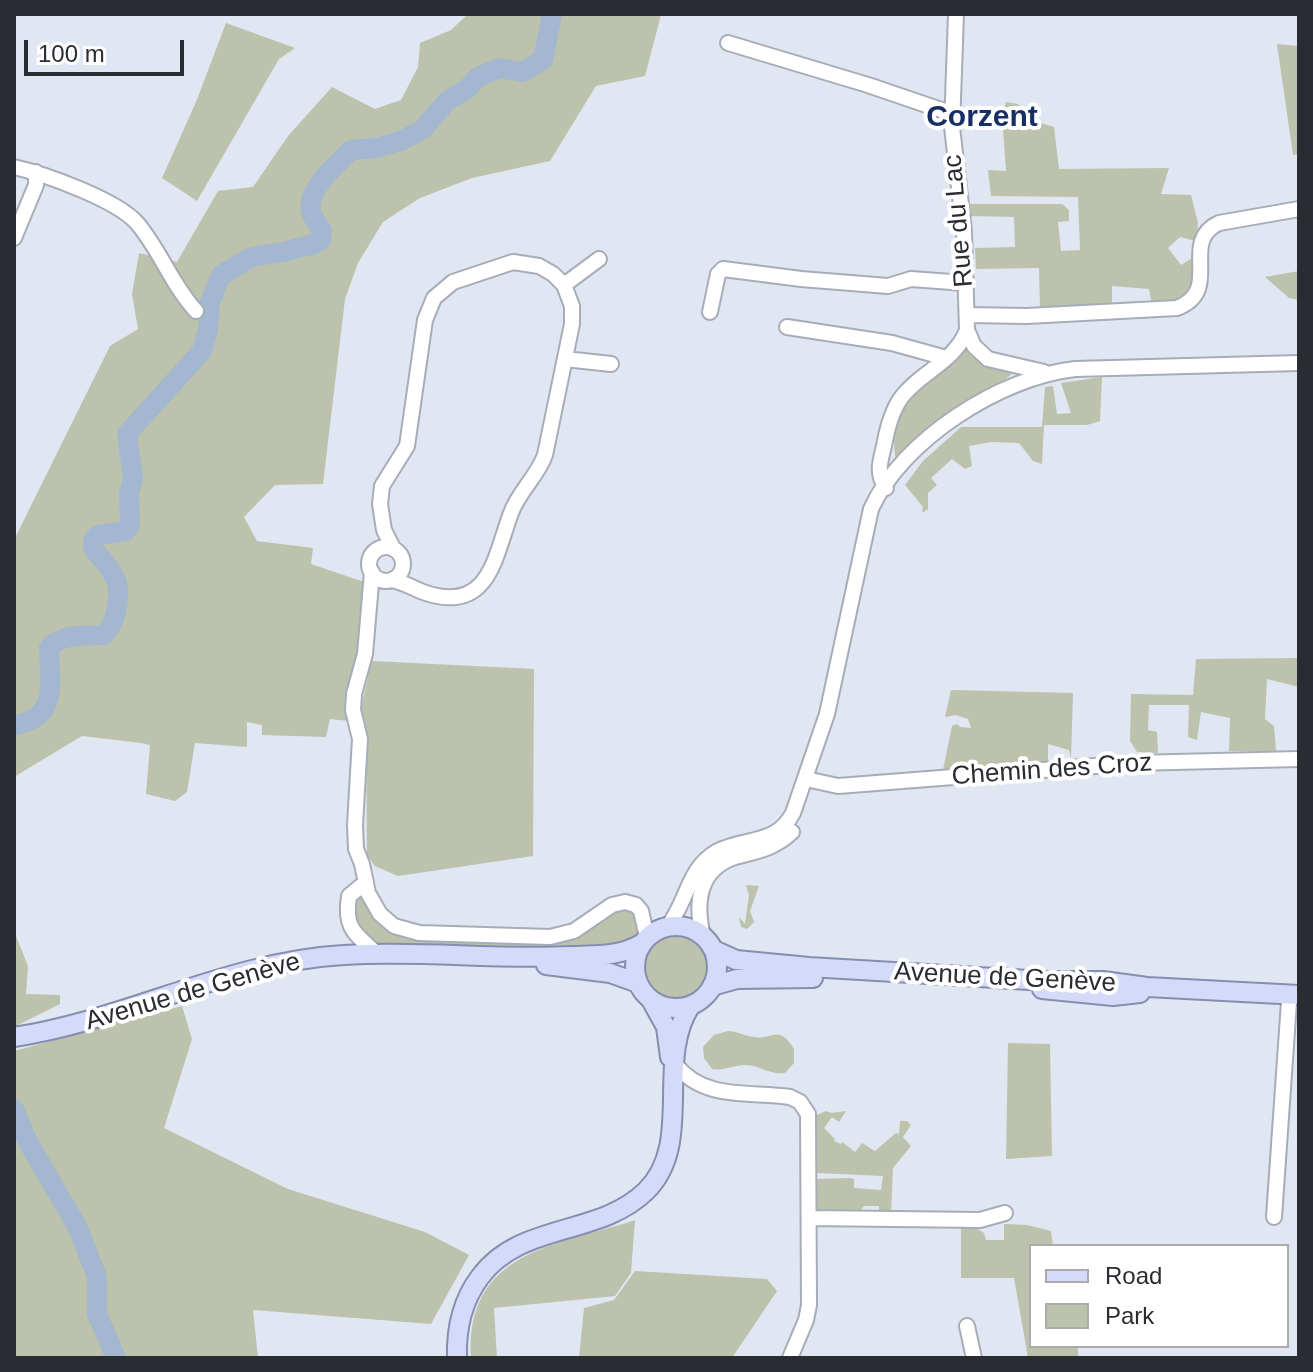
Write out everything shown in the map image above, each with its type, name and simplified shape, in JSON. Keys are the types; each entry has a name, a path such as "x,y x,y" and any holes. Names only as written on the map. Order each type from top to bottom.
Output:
{"main road":[{"path":"651,1000 671,1008 691,1005 712,986 717,964 708,943 690,928 668,926 644,941 634,963 638,983 666,1027 674,1071"},
{"name":"Avenue de Genève","path":"14,1037 55,1029 278,964 376,953 516,959 615,954 644,941"},
{"name":"Avenue de Genève","path":"708,943 736,960 1046,981 1079,987"},
{"name":"Avenue de Genève","path":"516,959 610,973 638,983"},
{"name":"Avenue de Genève","path":"712,986 741,978 831,978 1040,989 1147,987 1294,998"},
{"path":"457,1358 462,1310 471,1290 491,1264 528,1240 598,1219 624,1207 653,1183 664,1166 670,1147 674,1071 683,1021 691,1005"}],"street":[{"name":"Rue du Lac","path":"956,14 954,161 964,231 967,323"},
{"path":"728,43 953,114"},
{"path":"14,167 36,172 106,202 137,222 184,298 196,311"},
{"path":"14,238 36,185 36,172"},
{"path":"967,323 1027,316 1177,308 1187,304 1198,292 1200,241 1210,228 1219,223 1299,209"},
{"path":"564,285 599,259"},
{"path":"372,572 425,593 449,596 464,595 486,581 496,562 518,496 539,471 545,455 574,315 564,285 539,266 513,262 453,282 434,298 425,320 407,446 382,486 380,504 384,530 401,556 403,567 415,587"},
{"path":"710,312 718,274 723,269 888,286 911,279 965,283"},
{"path":"888,480 887,430 902,398 963,340 967,323"},
{"path":"967,323 974,346 988,359 1048,373"},
{"path":"787,327 892,343 946,358"},
{"path":"565,359 611,364"},
{"path":"668,926 703,862 721,850 761,852 798,823 827,714 871,509 888,480 912,452 995,394 1048,373 1075,369 1299,363"},
{"path":"384,530 370,561 372,594 365,654 353,710 360,739 356,849 368,893 380,914 394,926 412,932 558,937 574,931 612,905 625,902 636,905 641,911 644,941"},
{"path":"376,550 393,548"},
{"path":"372,594 398,576 403,567"},
{"name":"Chemin des Croz","path":"811,781 838,786 1133,763 1299,759"},
{"path":"708,943 698,908 703,884 719,865 742,850"},
{"path":"366,882 349,896 348,923 353,933 376,953"},
{"path":"1274,1217 1294,998"},
{"path":"674,1071 708,1089 787,1096 802,1104 810,1121 809,1305 790,1358"},
{"path":"809,1218 980,1220 1005,1213"},
{"path":"967,1326 974,1358"}],"green space":[{"path":"468,14 661,15 645,76 596,86 550,161 472,178 420,198 383,222 358,263 345,299 323,484 275,485 244,517 257,541 313,548 311,564 367,583 349,721 330,719 326,737 262,735 262,725 247,722 247,747 195,743 187,792 175,801 146,794 150,745 141,743 82,736 14,777 14,540 110,346 138,329 132,294 139,253 177,262 218,191 253,187 288,136 332,87 375,109 401,100 418,67 420,43 451,30"},
{"path":"226,23 295,48 279,59 197,201 162,178 196,102"},
{"path":"1277,44 1299,46 1299,154 1293,155"},
{"path":"1006,102 1018,104 1031,120 1054,127 1059,169 1169,168 1161,194 1191,195 1198,223 1196,241 1180,237 1168,248 1181,265 1191,259 1196,280 1188,292 1173,301 1152,305 1149,289 1112,286 1112,308 1040,308 1039,268 976,269 975,248 1015,247 1014,217 971,216 970,204 1062,204 1069,210 1069,221 1058,222 1061,251 1080,250 1078,197 991,196 988,170 1006,171 1002,116"},
{"path":"1299,271 1299,300 1289,298 1265,277"},
{"path":"967,344 1014,372 955,411 896,461 894,427 901,407 917,387"},
{"path":"1102,377 1100,421 1087,425 1044,425 1042,464 1033,461 1019,443 992,442 969,446 972,466 965,469 952,459 931,478 937,485 928,493 928,509 922,513 923,507 905,485 923,461 961,427 1042,427 1045,387 1053,386 1057,414 1071,413 1061,383"},
{"path":"1299,658 1299,687 1267,679 1265,719 1274,726 1276,751 1229,751 1230,718 1201,712 1197,740 1188,737 1189,705 1149,705 1148,730 1157,732 1158,753 1137,752 1130,741 1131,694 1193,695 1196,659"},
{"path":"372,661 534,669 533,856 398,876 375,866 367,855 366,727 361,707"},
{"path":"951,690 1073,693 1071,759 1069,750 1048,744 1048,761 943,770 952,726 957,724 971,728 968,719 956,715 945,717"},
{"path":"746,885 759,886 750,911 754,922 747,929 741,927 739,917 745,924 749,895"},
{"path":"360,891 391,928 556,941 614,907 633,908 640,932 620,949 613,944 515,947 373,943 354,928 352,904"},
{"path":"14,931 28,966 26,994 60,995 60,1004 14,1027"},
{"path":"676,933 700,943 710,967 700,991 676,1001 652,991 642,967 652,943"},
{"path":"182,1006 192,1039 164,1128 288,1189 425,1232 469,1255 431,1324 253,1310 258,1358 14,1358 14,1051"},
{"path":"728,1031 760,1038 784,1037 794,1049 794,1063 785,1073 745,1065 712,1069 704,1058 703,1047 714,1035"},
{"path":"1008,1043 1050,1044 1052,1156 1006,1159"},
{"path":"826,1111 846,1111 839,1122 832,1117 824,1128 834,1141 842,1142 855,1152 862,1143 875,1151 896,1133 899,1134 900,1121 911,1125 903,1137 911,1146 893,1168 891,1214 879,1215 879,1206 864,1206 858,1214 821,1214 817,1211 817,1179 849,1178 854,1179 854,1188 881,1190 883,1176 817,1173 817,1115"},
{"path":"635,1220 631,1273 615,1296 494,1308 497,1358 471,1358 473,1322 483,1295 500,1274 522,1258 547,1247"},
{"path":"961,1224 970,1224 984,1233 986,1240 1004,1240 1004,1224 1051,1231 1053,1244 1029,1244 1029,1348 1077,1348 1079,1358 1028,1358 1014,1278 961,1278"},
{"path":"635,1271 767,1279 777,1291 732,1358 579,1358 584,1308 614,1300"}],"waterway":[{"path":"14,725 39,715 45,707 50,686 49,648 67,638 104,635 110,628 118,588 109,568 93,548 93,541 98,535 126,531 130,525 129,494 133,477 127,434 202,351 208,330 210,302 221,275 252,257 283,252 321,240 322,231 312,214 312,197 323,179 351,150 376,148 403,140 423,129 447,101 466,90 478,77 499,68 522,72 543,60 552,14"},
{"path":"14,1109 28,1142 78,1228 97,1277 97,1314 116,1358"}],"district":[{"name":"Corzent","path":"982,118"}]}
